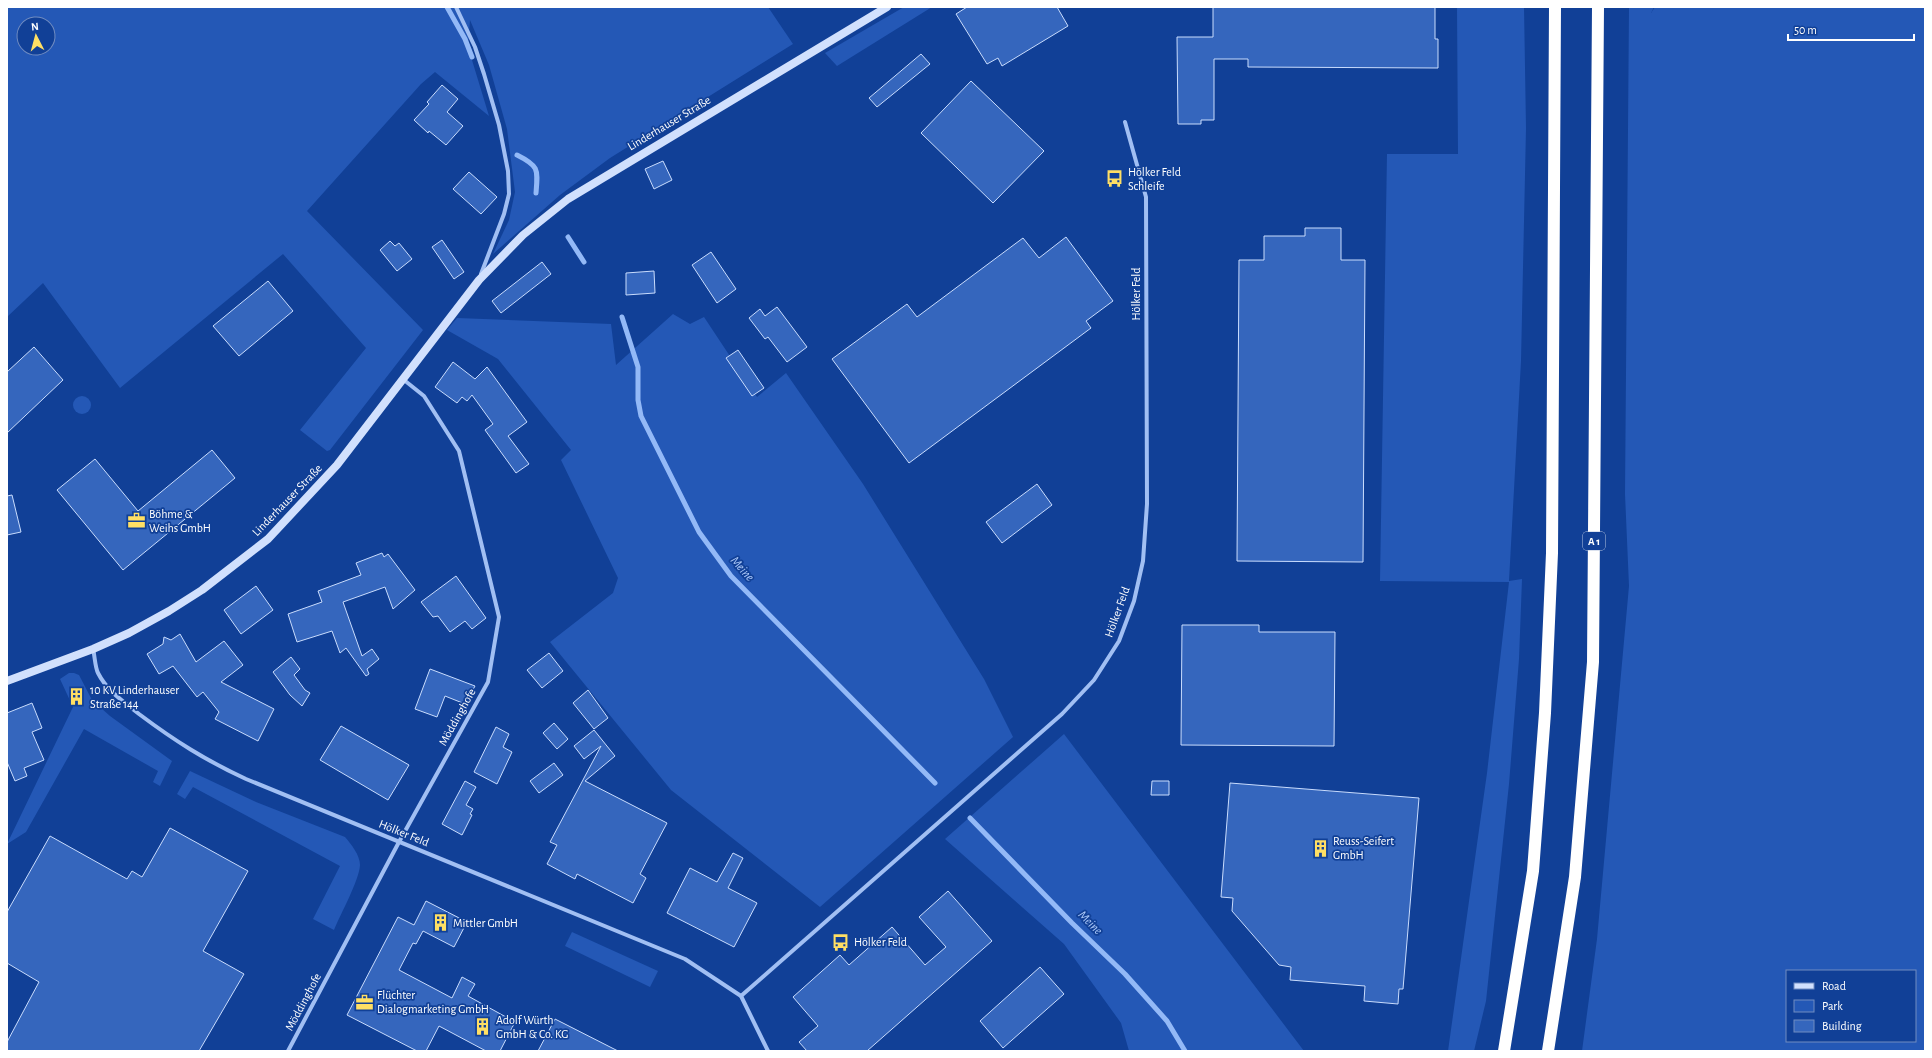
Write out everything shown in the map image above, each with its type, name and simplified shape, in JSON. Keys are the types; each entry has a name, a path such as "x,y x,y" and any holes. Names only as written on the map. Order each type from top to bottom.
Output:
{"highway":[{"path":"1504,1051 1533,871 1545,705 1552,553 1555,7"},
{"name":"A 1","path":"1548,1051 1575,877 1593,662 1598,7"}],"main road":[{"name":"Linderhauser Straße","path":"7,681 93,649 169,611 202,590 268,539 337,465 404,380 479,280 523,235 568,199 887,7"}],"street":[{"name":"Linderhauser Straße","path":"456,7 475,47 484,74 499,125 508,171 509,194 504,214 479,280"},
{"name":"Hölker Feld","path":"93,649 97,672 108,689 173,740 214,764 246,779 685,959 741,996 1062,714 1094,680 1119,640 1134,601 1143,561 1147,504 1146,197 1125,122"},
{"name":"Möddinghofe","path":"288,1051 399,842 488,682 499,617 459,451 424,396 404,380"},
{"path":"741,996 768,1051"}],"green space":[{"path":"7,7 768,7 793,44 610,158 560,195 493,254 509,220 515,192 507,129 489,65 470,20 468,47 489,116 435,72 421,84 307,211 423,330 330,450 327,451 300,430 366,348 283,254 120,388 43,283 7,317"},
{"path":"904,7 932,7 837,66 825,53"},
{"path":"1457,7 1524,7 1526,128 1521,361 1509,581 1522,579 1519,659 1509,784 1486,1001 1474,1051 1448,1051 1487,773 1509,582 1380,581 1387,154 1458,154"},
{"path":"1629,7 1654,7 1651,13 1655,7 1925,7 1925,1051 1582,1051 1597,939 1629,586 1625,494"},
{"path":"673,314 690,324 704,317 757,397 786,373 863,484 984,679 1013,737 820,907 671,790 550,642 613,593 618,578 561,460 571,450 498,359 447,330 457,318 611,324 616,365"},
{"path":"78,396 86,396 91,401 89,412 86,414 78,414 73,409 73,401"},
{"path":"69,673 79,675 92,700 110,716 172,761 160,786 153,782 158,771 84,729 26,832 7,844 73,707 60,679"},
{"path":"1064,734 1304,1051 1129,1051 1121,1023 1064,944 945,839"},
{"path":"190,771 256,802 345,837 357,854 360,865 353,888 334,930 313,919 340,866 193,787 185,799 177,794"},
{"path":"572,932 658,971 650,987 565,946"}],"building":[{"path":"967,7 1057,7 1068,26 1002,66 998,58 987,64 956,14"},
{"path":"1213,7 1435,7 1435,39 1438,39 1438,68 1248,67 1248,59 1214,59 1214,120 1201,120 1201,124 1178,124 1177,37 1213,37"},
{"path":"921,54 930,64 877,107 869,98"},
{"path":"971,81 1044,151 993,203 921,133"},
{"path":"442,85 458,99 447,112 463,126 446,145 429,131 428,133 414,120 429,104 427,102"},
{"path":"663,161 672,180 654,189 645,169"},
{"path":"469,172 497,197 481,214 453,189"},
{"path":"1305,228 1341,228 1341,260 1365,260 1363,562 1237,561 1239,260 1264,260 1264,236 1305,236"},
{"path":"1066,237 1113,301 1086,321 1091,328 909,463 832,359 907,304 917,317 1023,238 1039,258"},
{"path":"442,240 464,272 454,279 432,247"},
{"path":"390,241 395,246 399,243 412,259 397,271 380,250"},
{"path":"711,252 736,289 717,303 692,265"},
{"path":"542,262 551,274 501,313 492,301"},
{"path":"654,271 655,293 626,295 626,273"},
{"path":"268,281 293,311 239,356 213,326"},
{"path":"777,307 807,347 787,362 768,337 765,339 749,318 760,309 765,316"},
{"path":"34,347 63,380 7,433 7,372"},
{"path":"738,350 764,388 752,396 726,358"},
{"path":"453,362 475,379 487,367 527,422 508,436 529,464 516,473 485,430 493,424 472,395 467,401 462,397 457,403 435,387"},
{"path":"212,450 235,478 123,570 57,490 95,459 138,511"},
{"path":"1037,484 1052,505 1002,543 986,522"},
{"path":"12,495 21,532 7,535 7,496"},
{"path":"382,553 384,557 388,554 415,590 393,609 385,587 343,602 362,656 372,649 379,659 367,669 369,674 366,676 346,648 340,653 332,631 297,642 288,614 322,602 318,591 361,575 356,563"},
{"path":"456,576 486,618 472,629 465,621 450,632 438,616 433,617 421,602"},
{"path":"256,586 273,610 241,634 224,610"},
{"path":"1182,625 1259,625 1259,632 1335,632 1334,746 1181,745"},
{"path":"180,634 196,662 224,641 243,665 221,682 274,709 258,741 215,719 219,712 203,692 197,697 173,666 159,674 147,654 163,644 164,637 171,640"},
{"path":"549,653 563,671 542,688 527,670"},
{"path":"291,657 300,669 294,675 305,690 310,693 302,706 290,695 273,672"},
{"path":"430,669 475,686 465,704 445,696 437,717 415,709"},
{"path":"588,690 608,718 594,729 573,703"},
{"path":"32,703 42,728 32,732 44,760 24,768 27,776 15,781 7,762 7,713"},
{"path":"554,723 568,739 557,749 543,733"},
{"path":"341,726 409,765 388,800 320,760"},
{"path":"496,727 509,734 503,747 512,752 497,784 474,772"},
{"path":"594,730 615,756 585,781 667,823 640,874 646,878 633,903 577,874 575,879 547,864 557,845 550,842 601,746 584,759 574,746"},
{"path":"554,763 563,775 539,793 530,781"},
{"path":"465,781 476,787 466,805 473,809 470,814 472,815 462,835 442,824"},
{"path":"1152,781 1169,781 1169,795 1151,795"},
{"name":"Reuss-Seifert GmbH","path":"1230,783 1419,798 1403,989 1399,989 1398,1004 1364,1001 1365,986 1290,980 1291,967 1279,965 1232,911 1233,898 1221,897"},
{"path":"170,828 248,871 203,951 244,974 199,1051 7,1051 7,1042 39,982 7,963 7,912 50,836 127,879 132,871 142,877"},
{"path":"733,853 743,858 728,888 757,903 734,947 667,913 690,868 717,882"},
{"path":"948,891 992,941 867,1051 807,1051 799,1042 818,1026 793,997 840,955 849,965 892,927 925,965 946,947 919,917"},
{"path":"426,901 467,922 454,947 423,931 416,944 413,943 399,970 452,998 462,977 475,984 468,996 515,1022 500,1051 486,1051 439,1026 426,1051 417,1051 347,1015 398,917 414,925"},
{"path":"1040,967 1064,994 1003,1048 980,1021"},
{"path":"555,1019 618,1051 538,1051"}],"waterway":[{"name":"Meine","path":"447,7 465,39 472,57"},
{"name":"Meine","path":"517,155 530,162 536,169 536,193"},
{"name":"Meine","path":"568,237 584,262"},
{"name":"Meine","path":"622,317 638,367 638,400 641,416 699,532 731,576 935,783"},
{"name":"Meine","path":"970,818 1072,923 1125,974 1167,1021 1185,1051"}],"place":[{"name":"Hölker Feld Schleife","path":"1115,179"},
{"name":"Böhme & Weihs GmbH","path":"136,521"},
{"name":"10 KV Linderhauser Straße 144","path":"77,697"},
{"name":"Reuss-Seifert GmbH","path":"1320,848"},
{"name":"Mittler GmbH","path":"440,923"},
{"name":"Hölker Feld","path":"841,942"},
{"name":"Flüchter Dialogmarketing GmbH","path":"364,1002"},
{"name":"Adolf Würth GmbH & Co. KG","path":"483,1027"}]}
